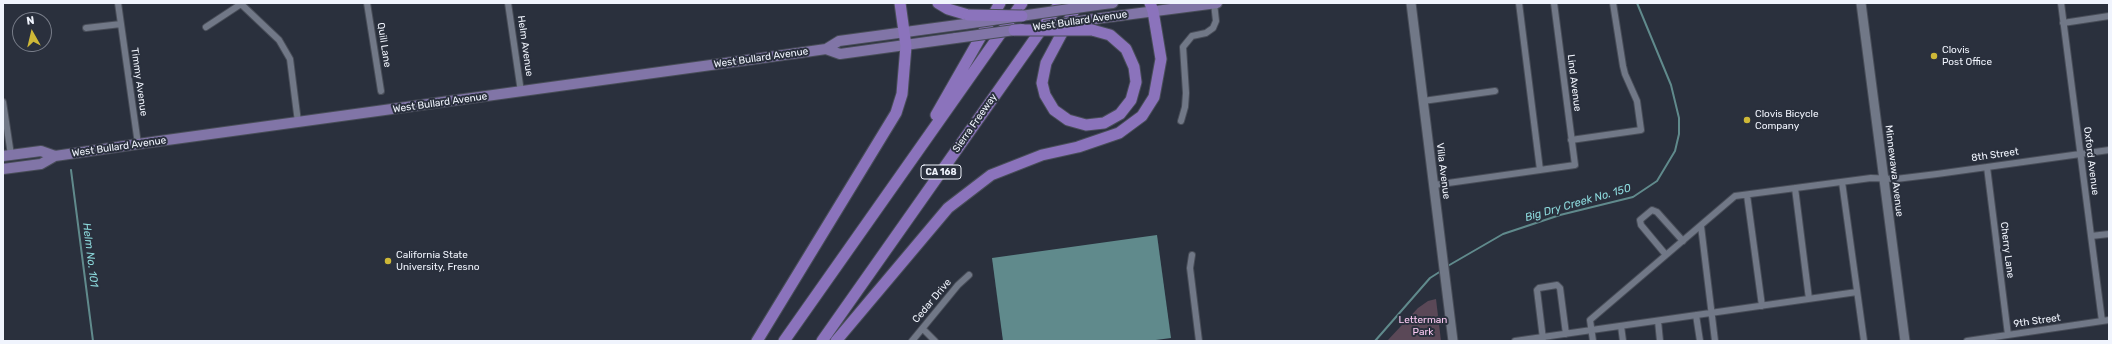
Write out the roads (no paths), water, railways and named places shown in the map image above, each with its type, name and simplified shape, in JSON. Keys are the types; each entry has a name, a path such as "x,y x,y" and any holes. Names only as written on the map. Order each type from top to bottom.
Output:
{"highway":[{"path":"757,341 896,113 902,94 906,46 900,3"},
{"path":"938,3 967,20 1022,16"},
{"path":"899,179 1000,3"},
{"name":"CA 168","path":"784,341 1022,3"},
{"name":"Sierra Freeway","path":"822,341 1060,3"},
{"path":"1014,30 1093,25 1110,35 1126,49 1134,67 1136,82 1131,100 1120,114 1104,123 1086,125 1068,120 1054,110 1045,95 1042,83 1046,63 1078,3"},
{"path":"836,341 948,208 991,175 1042,155 1078,147 1119,133 1142,116 1154,97 1161,59 1152,7"}],"main road":[{"name":"West Bullard Avenue","path":"1093,25 1152,7 1215,3"},
{"name":"Villa Avenue","path":"1411,3 1454,341"},
{"name":"Minnewawa Avenue","path":"1861,3 1905,341"},
{"name":"West Bullard Avenue","path":"1022,16 1108,4"},
{"name":"West Bullard Avenue","path":"826,50 839,41 904,32 967,20"},
{"name":"West Bullard Avenue","path":"55,156 826,50 840,54 1014,30"},
{"path":"7,155 41,151 55,156"},
{"path":"3,169 41,164 55,156"}],"street":[{"name":"Timmy Avenue","path":"118,3 138,144"},
{"name":"Quill Lane","path":"367,3 381,91"},
{"name":"Helm Avenue","path":"508,3 521,92"},
{"path":"1181,121 1185,107 1183,47 1192,36 1206,33 1214,28 1216,21 1215,3"},
{"path":"1434,185 1540,170 1519,3"},
{"name":"Lind Avenue","path":"1540,170 1575,165 1554,3"},
{"path":"1571,140 1640,130 1637,100 1624,74 1613,3"},
{"name":"Oxford Avenue","path":"2061,3 2091,236 2106,321"},
{"path":"206,27 241,4 279,40 290,59 298,122"},
{"path":"2063,23 2109,16"},
{"path":"86,28 121,24"},
{"path":"1423,101 1495,90"},
{"path":"3,102 7,155"},
{"name":"8th Street","path":"1591,330 1590,320 1735,196 1871,178 1896,179 2109,150"},
{"name":"Cherry Lane","path":"1987,166 2008,335"},
{"path":"1842,182 1864,341"},
{"path":"1795,188 1809,299"},
{"path":"1747,195 1762,306"},
{"path":"1666,255 1641,225 1640,220 1652,210 1657,212 1683,241"},
{"path":"1701,226 1715,341"},
{"path":"2091,236 2109,234"},
{"path":"1192,255 1190,268 1199,341"},
{"name":"Cedar Drive","path":"912,341 958,285 970,275"},
{"path":"1543,339 1537,290 1539,288 1557,285 1560,288 1566,334"},
{"path":"1514,341 1543,339 1591,330 1858,292"},
{"path":"1696,315 1700,341"},
{"path":"1658,321 1660,341"},
{"name":"9th Street","path":"1967,341 2106,321"},
{"path":"1621,326 1623,341"},
{"path":"923,328 935,341"},
{"path":"1591,330 1593,341"}],"waterway":[{"name":"Big Dry Creek No. 150","path":"1446,267 1503,234 1560,215 1633,197 1657,181 1675,151 1679,134 1679,118 1671,85 1637,3"},
{"name":"Helm No. 101","path":"71,170 93,341"},
{"name":"Big Dry Creek No. 150","path":"1375,341 1430,278 1441,271"}],"place":[{"name":"Clovis Post Office","path":"1934,56"},
{"name":"Clovis Bicycle Company","path":"1747,120"},
{"name":"California State University, Fresno","path":"388,261"}],"park label":[{"name":"Letterman Park","path":"1423,326"}]}
